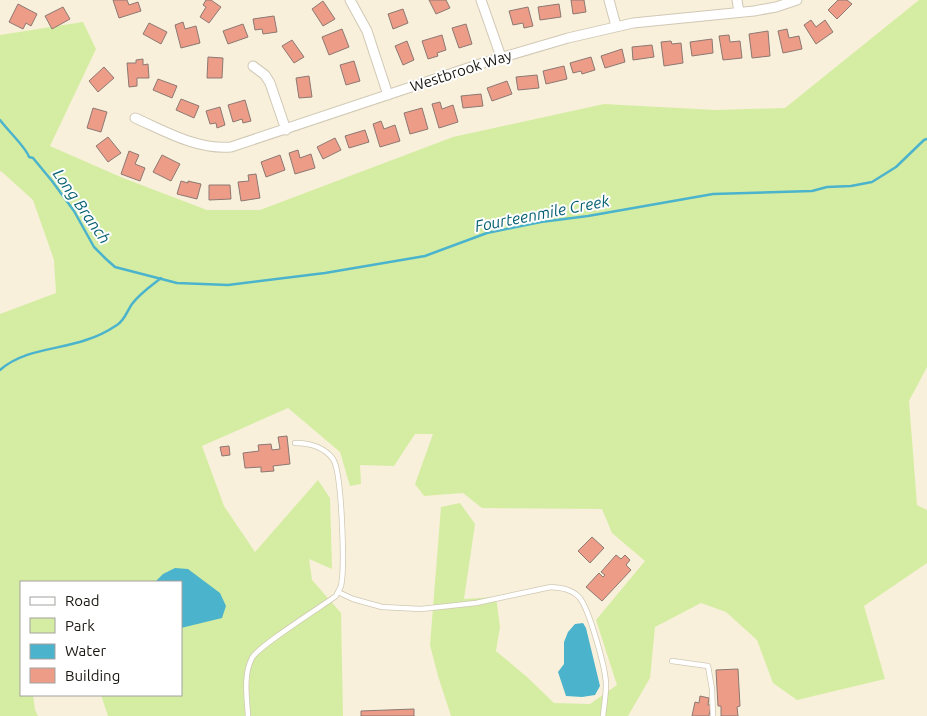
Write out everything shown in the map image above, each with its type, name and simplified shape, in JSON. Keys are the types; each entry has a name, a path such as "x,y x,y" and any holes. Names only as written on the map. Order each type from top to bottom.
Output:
{"street":[{"path":"350,0 367,31 388,95"},
{"path":"481,0 501,58"},
{"path":"609,0 616,26"},
{"path":"737,0 739,12"},
{"name":"Westbrook Way","path":"135,118 191,142 221,148 241,145 501,58 616,26 776,7 797,0"},
{"path":"253,66 265,74 270,83 286,130"}],"lane":[{"path":"248,716 247,674 252,657 336,596 341,586 342,527 340,493 334,460 324,451 308,444 295,443"},
{"path":"338,592 353,599 382,607 421,609 476,603 551,586 572,591 580,598 596,636 606,684 603,716"},
{"path":"672,661 708,666 712,689 713,716"}],"green space":[{"path":"919,0 927,0 927,367 909,401 917,505 927,510 927,563 864,606 885,679 797,700 773,683 757,640 726,612 701,603 655,627 650,678 628,716 451,716 430,645 441,507 460,503 475,524 464,599 496,597 500,627 496,651 554,703 590,704 617,685 596,620 645,561 612,533 602,509 482,508 463,493 424,496 415,484 433,434 415,434 394,466 360,465 361,484 350,486 340,452 288,408 202,446 224,506 255,552 318,480 330,498 332,569 309,559 312,580 341,613 343,716 108,716 101,696 182,696 182,581 20,581 20,696 33,696 38,716 0,716 0,314 56,293 54,260 33,200 0,171 0,35 83,22 96,49 50,146 123,178 207,210 260,210 453,137 604,104 716,110 785,108"}],"water":[{"path":"175,568 188,569 220,593 226,606 222,618 182,628 182,581 156,581 163,574"},
{"path":"583,623 586,628 600,686 595,695 582,697 566,696 558,672 564,664 564,642 568,632 575,624"}],"building":[{"path":"113,0 127,0 129,5 138,2 141,11 119,18"},
{"path":"206,0 211,0 221,7 209,23 200,17 206,7 203,5"},
{"path":"429,0 446,0 450,8 436,14"},
{"path":"571,0 584,0 586,12 573,14"},
{"path":"838,0 847,0 852,4 837,19 828,10"},
{"path":"323,1 335,19 323,26 312,9"},
{"path":"18,4 37,14 31,26 26,23 23,29 9,22"},
{"path":"559,4 561,17 540,20 538,7"},
{"path":"63,7 70,19 52,29 45,16"},
{"path":"528,7 533,26 524,28 523,23 513,25 509,11"},
{"path":"403,9 408,23 393,29 388,14"},
{"path":"274,16 277,32 263,34 262,29 255,30 253,19"},
{"path":"811,20 816,27 825,20 833,32 816,44 804,25"},
{"path":"183,22 185,29 196,26 200,43 181,48 175,25"},
{"path":"149,23 167,32 161,44 143,34"},
{"path":"243,24 248,37 228,44 223,31"},
{"path":"466,24 472,44 459,48 452,28"},
{"path":"342,29 349,47 329,55 322,37"},
{"path":"787,29 789,38 799,36 802,49 783,53 778,31"},
{"path":"768,31 770,56 752,58 749,34"},
{"path":"442,35 446,50 437,53 438,56 428,59 422,41"},
{"path":"729,35 730,42 740,41 742,58 723,60 719,36"},
{"path":"712,39 713,53 692,56 690,42"},
{"path":"292,40 304,57 294,63 282,46"},
{"path":"407,41 414,60 403,65 395,46"},
{"path":"671,41 672,44 681,43 683,63 664,66 661,42"},
{"path":"652,45 654,57 633,60 632,47"},
{"path":"622,49 625,62 605,68 601,56"},
{"path":"208,57 223,58 222,78 207,78"},
{"path":"591,57 595,70 582,74 581,71 573,73 570,63"},
{"path":"143,59 143,65 148,64 149,78 137,78 137,86 129,87 127,63 136,63 136,60"},
{"path":"354,61 360,81 346,85 340,65"},
{"path":"564,66 567,79 546,84 543,71"},
{"path":"104,67 114,78 98,92 89,81"},
{"path":"537,75 539,88 518,90 516,77"},
{"path":"309,76 312,97 299,98 296,78"},
{"path":"158,79 177,86 172,98 153,90"},
{"path":"507,81 512,94 492,101 487,88"},
{"path":"481,94 483,106 463,108 461,96"},
{"path":"181,99 199,106 194,118 176,110"},
{"path":"245,100 251,121 243,123 242,119 233,122 228,105"},
{"path":"440,102 442,109 453,105 458,122 439,128 432,104"},
{"path":"220,107 225,125 217,128 216,123 210,124 206,111"},
{"path":"93,108 107,112 101,132 87,128"},
{"path":"422,108 428,129 410,134 404,113"},
{"path":"381,121 384,129 395,125 400,141 380,147 373,124"},
{"path":"365,130 369,142 349,148 345,136"},
{"path":"108,137 121,153 108,162 96,146"},
{"path":"335,138 341,150 323,159 317,147"},
{"path":"298,150 300,158 311,154 315,168 295,174 289,153"},
{"path":"129,151 139,155 135,164 145,168 140,181 121,174"},
{"path":"162,155 180,164 171,181 153,172"},
{"path":"280,155 285,170 266,177 261,162"},
{"path":"256,174 260,198 241,201 238,182 249,181 248,175"},
{"path":"181,181 201,184 197,199 177,194"},
{"path":"209,185 230,185 231,199 209,200"},
{"path":"287,436 290,464 273,466 274,471 261,472 261,467 245,468 243,453 259,451 258,445 271,444 272,450 280,449 278,437"},
{"path":"229,446 230,455 222,456 220,447"},
{"path":"592,537 604,548 590,563 578,551"},
{"path":"616,555 621,559 625,555 630,560 626,565 631,570 602,601 586,587 599,573 603,577 605,575 601,572"},
{"path":"738,669 740,706 737,707 738,716 721,716 721,706 718,706 716,670"},
{"path":"700,696 709,698 708,705 711,705 709,716 692,716 695,702 699,703"},
{"path":"414,709 414,716 361,716 361,711"}],"waterway":[{"name":"Fourteenmile Creek","path":"0,120 24,148 29,157 33,158 52,181 74,211 94,247 115,267 177,283 228,285 325,273 425,256 487,233 541,222 588,216 713,194 812,191 827,187 851,186 872,182 896,167 927,139"},
{"name":"Fourteenmile Creek","path":"0,370 9,363 30,354 98,336 122,321 138,296 161,278"}],"water label":[{"name":"Long Branch","path":"82,206"}]}
